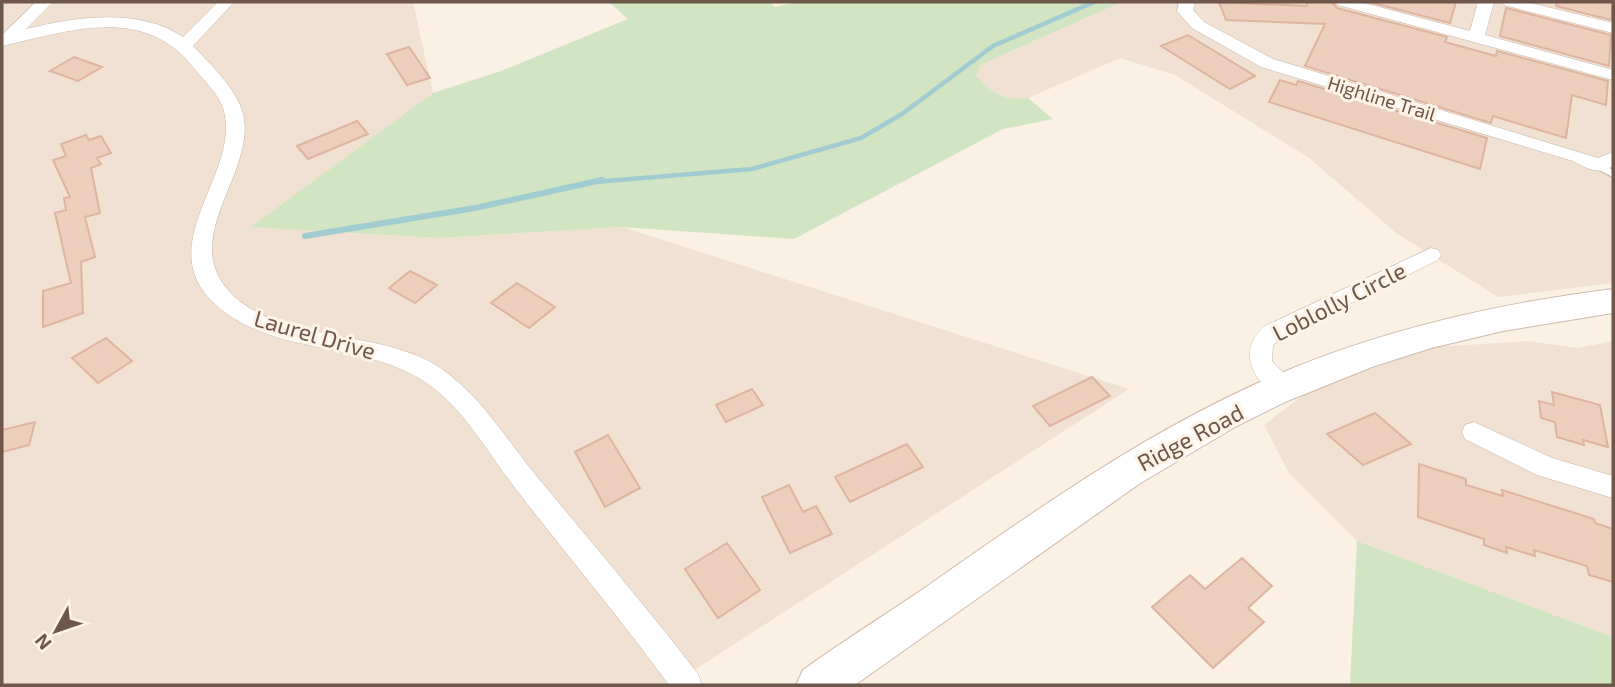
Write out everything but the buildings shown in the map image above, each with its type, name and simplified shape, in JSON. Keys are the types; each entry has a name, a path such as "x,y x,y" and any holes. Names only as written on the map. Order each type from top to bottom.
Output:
{"street":[{"path":"5,40 45,2"},
{"path":"183,46 203,29 226,2"},
{"name":"Highline Trail","path":"1187,2 1185,11 1198,25 1267,63 1609,166"},
{"path":"1343,2 1613,75"},
{"path":"1476,37 1486,2"},
{"path":"1509,2 1613,28"},
{"name":"Laurel Drive","path":"5,40 62,27 108,24 150,29 183,46 225,94 235,117 233,141 204,236 202,257 216,291 253,318 298,334 398,358 439,380 487,433 687,685"},
{"name":"Loblolly Circle","path":"1285,387 1261,365 1259,346 1262,340 1431,255"},
{"name":"Ridge Road","path":"818,685 1140,462 1285,387 1368,355 1426,337 1527,314 1613,301"},
{"path":"1474,432 1546,467 1613,487"}],"shaded area":[{"path":"2,2 413,2 433,93 252,227 438,238 622,227 1129,389 671,685 2,685"},
{"path":"1122,2 1613,2 1613,283 1498,297 1396,233 1309,158 1175,75 1120,58 1028,98 1009,101 988,89 975,76 980,65"},
{"path":"1528,341 1578,348 1613,341 1613,637 1357,541 1289,473 1264,425 1310,390 1435,347"}],"green space":[{"path":"609,2 769,2 775,7 797,2 1122,2 980,65 976,76 993,92 1005,97 1028,98 1053,119 1003,129 794,239 622,227 438,238 251,227 433,93 501,71 628,19"},
{"path":"1357,541 1613,637 1613,685 1350,685"}],"waterway":[{"path":"594,182 752,169 861,138 902,114 993,46 1094,2"},
{"path":"305,236 475,208 602,180"}]}
